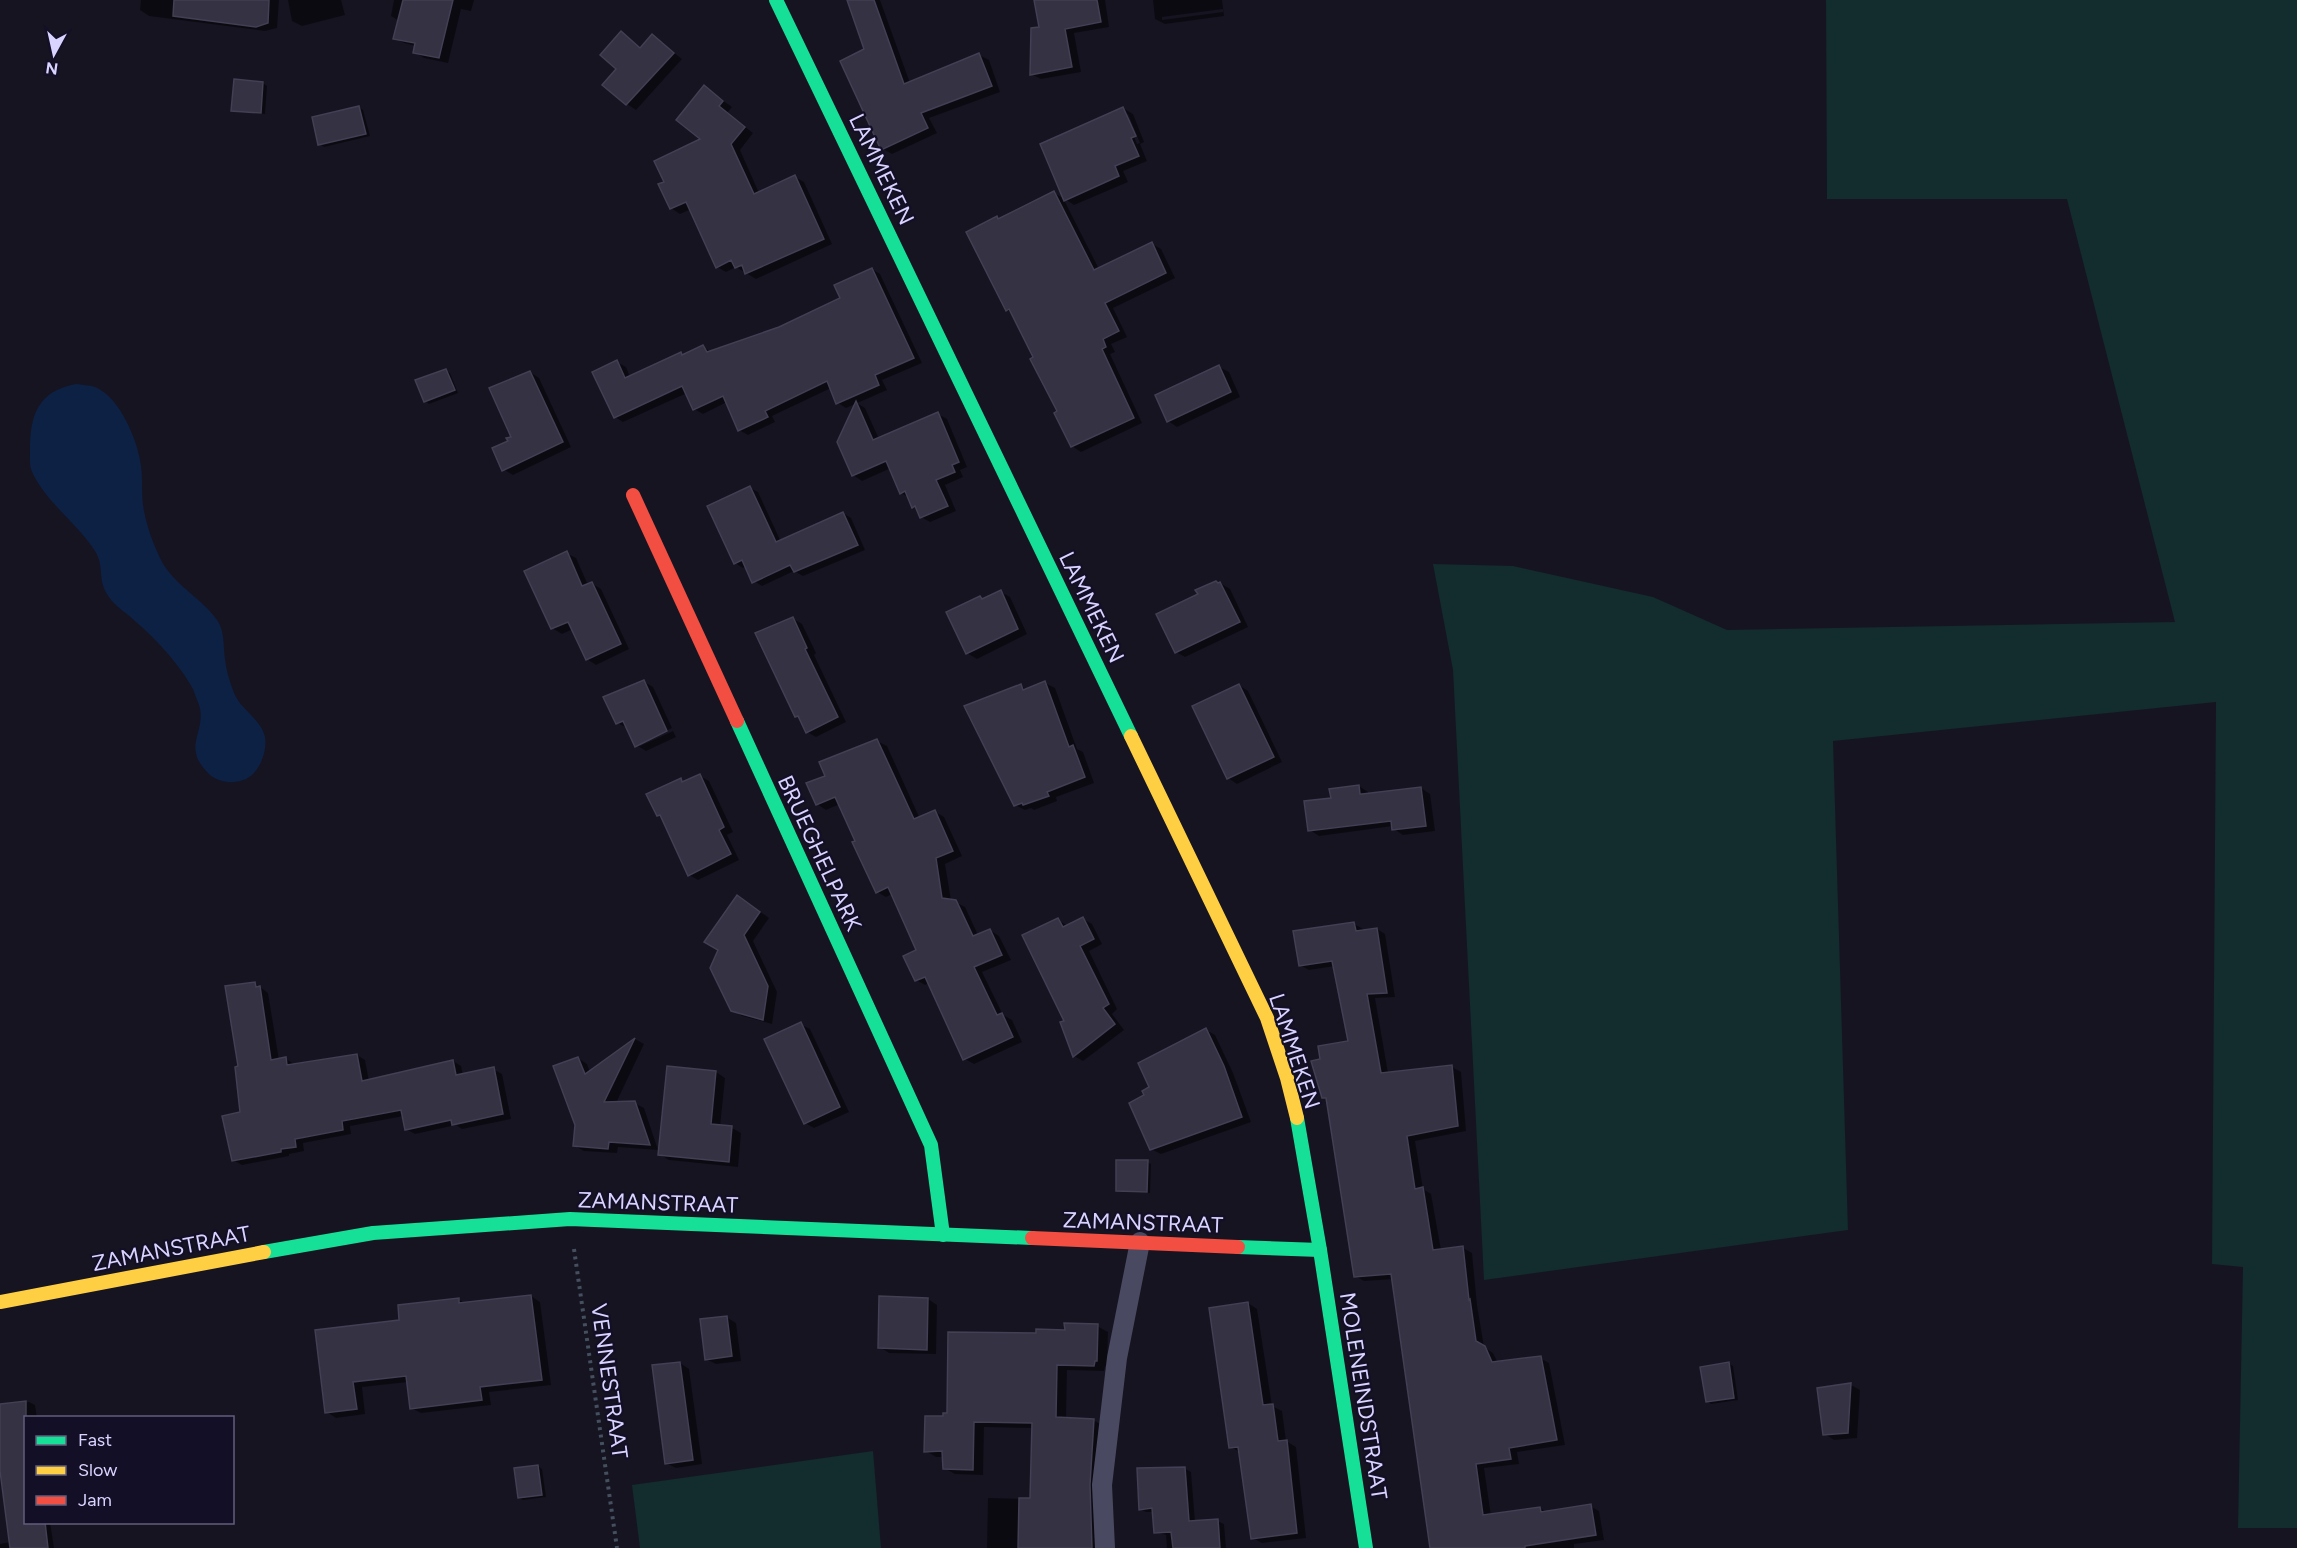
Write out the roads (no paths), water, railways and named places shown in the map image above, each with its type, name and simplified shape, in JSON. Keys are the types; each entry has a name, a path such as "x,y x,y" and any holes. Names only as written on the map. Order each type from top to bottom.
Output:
{"street":[{"name":"LAMMEKEN","path":"776,0 1267,1018 1290,1089 1320,1250"},
{"name":"BRUEGHELPARK","path":"633,495 932,1145 943,1235"},
{"name":"ZAMANSTRAAT","path":"0,1302 162,1270 374,1233 570,1219 1320,1250"},
{"name":"MOLENEINDSTRAAT","path":"1320,1250 1366,1548"}],"lane":[{"path":"1106,1548 1102,1485 1117,1358 1140,1242"}],"water":[{"path":"76,384 95,387 104,392 120,410 132,433 139,456 144,511 150,535 160,558 172,576 203,604 220,624 226,667 234,693 241,705 259,725 265,737 261,762 248,778 237,782 218,780 200,764 195,748 201,717 193,689 159,644 112,601 104,587 95,551 80,531 46,495 32,471 30,437 39,406 53,392"}]}
